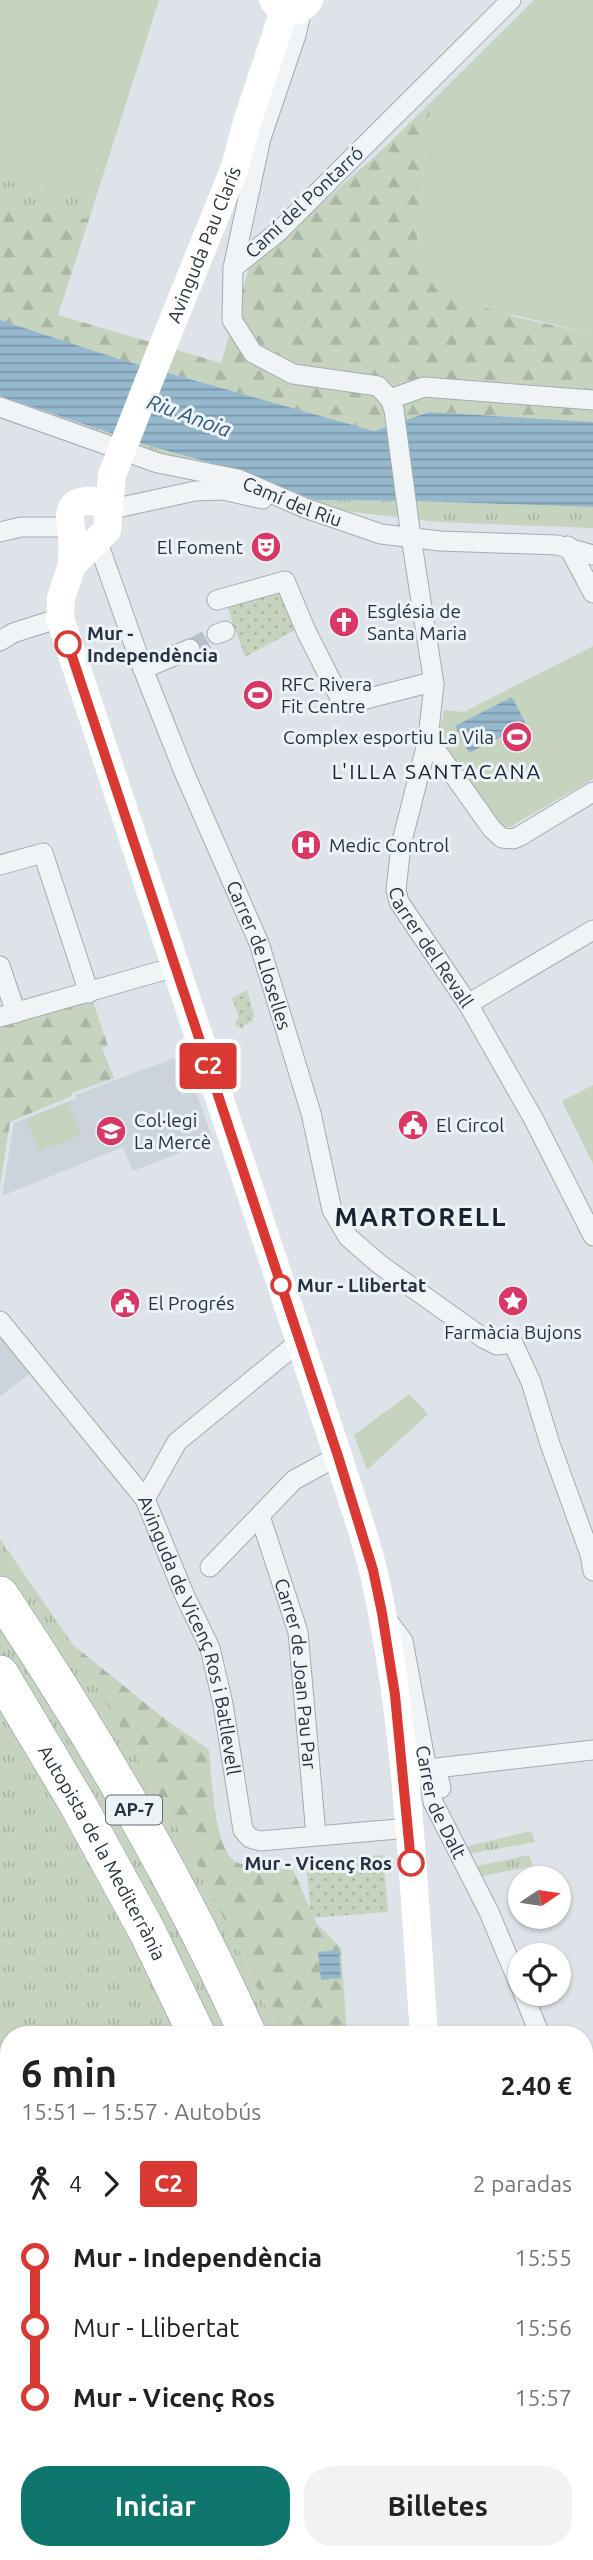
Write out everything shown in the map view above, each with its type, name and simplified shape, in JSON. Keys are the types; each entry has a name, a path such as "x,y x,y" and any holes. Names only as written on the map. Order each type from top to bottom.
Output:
{"highway":[{"name":"AP-7","path":"0,1595 100,1751 148,1835 194,1919 244,2026"},
{"name":"Autopista de la Mediterrània","path":"0,1674 147,1931 193,2026"}],"main road":[{"name":"Avinguda Pau Clarís","path":"102,507 160,353 222,202 247,122 292,5"},
{"path":"79,502 102,507 107,530 83,536 69,519 72,509 79,502"},
{"path":"83,536 61,598 60,618 338,1456 373,1570 395,1695 409,1828 423,2026"}],"street":[{"name":"Camí del Pontarró","path":"390,399 378,386 293,374 253,353 232,320 233,268 278,232 511,0"},
{"path":"233,268 261,138 296,35 292,5"},
{"path":"390,399 424,387 593,400"},
{"name":"Carrer del Revall","path":"390,399 396,419 411,537 435,684 428,739 401,845 396,890 399,902 468,1003 533,1118 593,1236"},
{"name":"Camí del Riu","path":"0,407 158,463 238,479 305,508 371,531 411,537 568,547 593,555"},
{"path":"102,507 117,508 195,491 223,491 305,508"},
{"path":"0,532 21,527 83,536"},
{"name":"Carrer de Lloselles","path":"83,536 143,669 259,943 311,1113 332,1210 348,1237 369,1255 497,1345 513,1343 531,1382 550,1444 590,1554 593,1571"},
{"path":"568,547 593,593"},
{"path":"217,600 285,581 316,653 342,702 350,703 424,684 435,684"},
{"path":"0,641 13,633 60,618"},
{"path":"143,669 190,649"},
{"path":"428,739 492,829 502,838 513,839 520,836 593,792"},
{"path":"0,865 44,853 89,993"},
{"path":"468,1003 593,930"},
{"path":"0,966 8,1015 175,967"},
{"name":"Avinguda de Vicenç Ros i Batllevell","path":"0,1321 145,1499 184,1594 210,1648 223,1704 243,1830 250,1838 260,1841 409,1828"},
{"path":"145,1499 177,1442 300,1341"},
{"path":"210,1567 294,1480 338,1456"},
{"name":"Carrer de Joan Pau Par","path":"260,1516 298,1632 316,1835"},
{"name":"Carrer de Dalt","path":"382,1613 403,1641 432,1802 489,1912 508,1957"},
{"path":"458,1850 436,1768 593,1750"},
{"path":"528,2006 536,2026"}],"shaded area":[{"name":"Col·legi La Mercè","path":"183,1055 213,1140 133,1171 123,1147 2,1196 14,1123 76,1098 75,1095"},
{"path":"0,1333 34,1371 0,1396"}],"green space":[{"path":"0,0 159,0 97,194 0,179"},
{"path":"534,0 593,0 593,334 443,298 415,259 431,102"},
{"path":"431,102 415,259 515,317 593,334 593,422 429,412 374,431 122,360 0,320 0,206 89,219 58,315 221,363 249,268 383,149"},
{"path":"0,179 97,194 89,219 0,206"},
{"path":"0,396 143,444 247,473 315,500 593,507 593,528 439,522 336,510 0,403"},
{"path":"277,585 295,630 245,657 225,601"},
{"name":"Complex esportiu La Vila","path":"593,646 593,779 510,827 502,827 441,740 440,728 444,710 464,712"},
{"path":"247,990 254,1015 252,1022 244,1025 242,1029 235,1023 239,1018 232,998"},
{"path":"92,999 108,1046 102,1048 114,1078 72,1093 72,1096 10,1122 0,1186 0,1025"},
{"path":"593,1085 593,1164 562,1101"},
{"path":"68,1102 81,1135 39,1152 26,1119"},
{"path":"409,1394 428,1414 367,1470 354,1435"},
{"path":"0,1539 73,1645 192,1853 276,2026 4,2026 0,2019"},
{"path":"73,1645 161,1716 209,1750 215,1812 223,1844 230,1856 238,1863 258,1868 293,1870 317,1924 341,1948 346,2026 276,2026 192,1853"},
{"path":"531,1831 535,1842 469,1854 465,1847"},
{"path":"383,1855 388,1912 311,1918 306,1862"},
{"path":"529,1855 533,1866 508,1866 508,1871 478,1877 473,1867"}],"water":[{"name":"Riu Anoia","path":"0,320 122,360 374,431 429,412 593,422 593,507 315,500 247,473 143,444 0,396"},
{"path":"512,697 526,724 469,753 455,726"},
{"path":"339,1950 341,1978 321,1980 318,1952"}],"tunnel":[{"path":"190,649 217,634"}],"bus line":[{"name":"C2","path":"68,644 338,1456 373,1570 395,1695 411,1863"}],"place":[{"name":"El Foment","path":"266,547"},
{"name":"Església de Santa Maria","path":"344,622"},
{"name":"Mur - Independència","path":"68,644"},
{"name":"RFC Rivera Fit Centre","path":"258,695"},
{"name":"Complex esportiu La Vila","path":"517,737"},
{"name":"Medic Control","path":"306,845"},
{"name":"El Circol","path":"413,1125"},
{"name":"Col·legi La Mercè","path":"111,1131"},
{"name":"Mur - Llibertat","path":"281,1285"},
{"name":"Farmàcia Bujons","path":"513,1301"},
{"name":"El Progrés","path":"125,1303"},
{"name":"Mur - Vicenç Ros","path":"411,1863"}],"district":[{"name":"L'ILLA SANTACANA","path":"437,772"},
{"name":"MARTORELL","path":"421,1217"}]}
